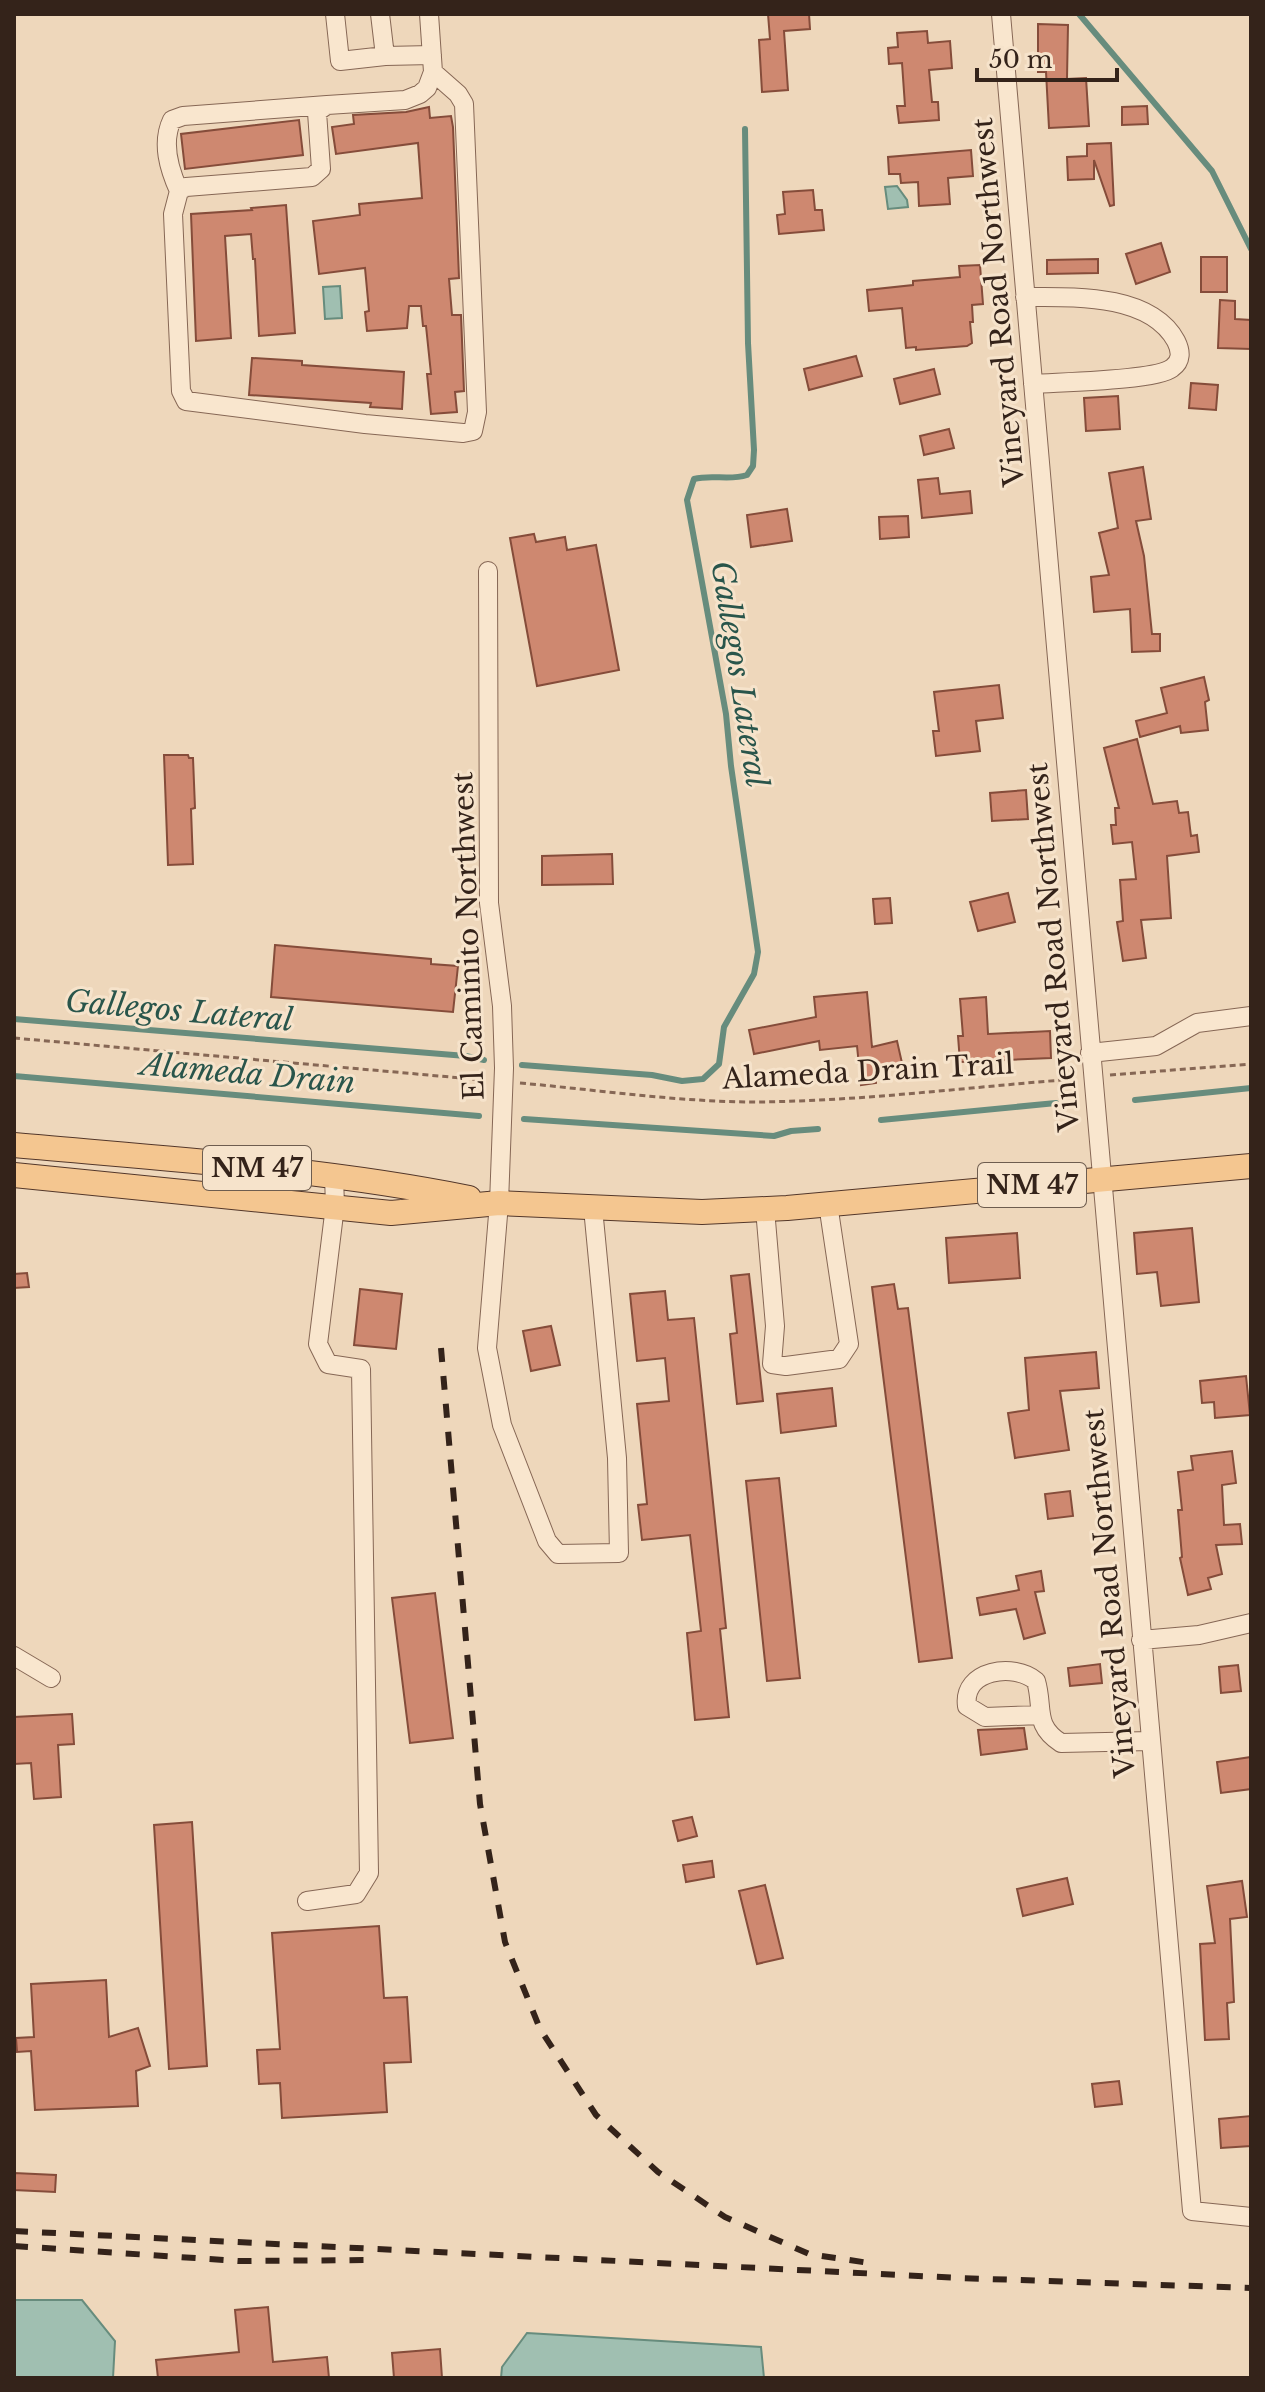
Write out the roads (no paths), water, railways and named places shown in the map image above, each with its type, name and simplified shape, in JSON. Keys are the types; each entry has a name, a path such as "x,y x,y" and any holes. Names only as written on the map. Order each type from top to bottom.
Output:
{"main road":[{"name":"NM 47","path":"14,1145 394,1183 499,1203 702,1212 828,1204 1251,1166"},
{"name":"NM 47","path":"14,1175 391,1213 499,1203"}],"street":[{"path":"335,14 340,61 385,56 432,63 464,104 477,412 473,431 463,433 186,401 181,391 173,214 179,191 167,157 166,132 172,120 183,116 405,100 420,94 427,88 432,63 429,14"},
{"path":"380,14 385,56"},
{"name":"Vineyard Road Northwest","path":"1001,14 1192,2211 1251,2217"},
{"path":"179,191 186,187 312,177 321,169 317,112 327,105"},
{"path":"1025,297 1088,297 1128,307 1157,318 1180,349 1180,360 1171,369 1148,375 1033,384"},
{"name":"El Caminito Northwest","path":"488,571 489,903 502,1006 504,1068 499,1203 487,1348 502,1425 547,1541 558,1554 619,1553 617,1458 593,1208"},
{"path":"1090,1053 1156,1046 1197,1023 1251,1016"},
{"path":"307,1901 356,1894 369,1873 361,1369 328,1364 318,1344 335,1206 334,1176"},
{"path":"765,1209 775,1326 772,1364 786,1366 839,1359 849,1344 828,1204"},
{"path":"1141,1640 1199,1635 1251,1623"},
{"path":"14,1656 51,1678"},
{"path":"1040,1715 1042,1724 1061,1743 1150,1741"}],"waterway":[{"path":"1079,14 1212,171 1251,249"},
{"name":"Gallegos Lateral","path":"522,1065 652,1075 682,1081 703,1079 719,1064 724,1027 754,974 758,952 726,714 687,500 694,479 740,477 747,475 753,466 745,129"},
{"name":"Gallegos Lateral","path":"14,1019 466,1056 484,1060"},
{"name":"Alameda Drain","path":"14,1076 479,1116"},
{"name":"Alameda Drain","path":"1135,1100 1251,1088"},
{"name":"Alameda Drain","path":"881,1120 1056,1103"},
{"name":"Alameda Drain","path":"524,1119 774,1136 818,1129"}],"railway":[{"path":"441,1348 480,1804 505,1942 540,2029 596,2115 658,2172 725,2217 809,2254 869,2263"},
{"path":"14,2231 960,2278 1251,2288"},
{"path":"14,2246 239,2261 373,2260"}]}
